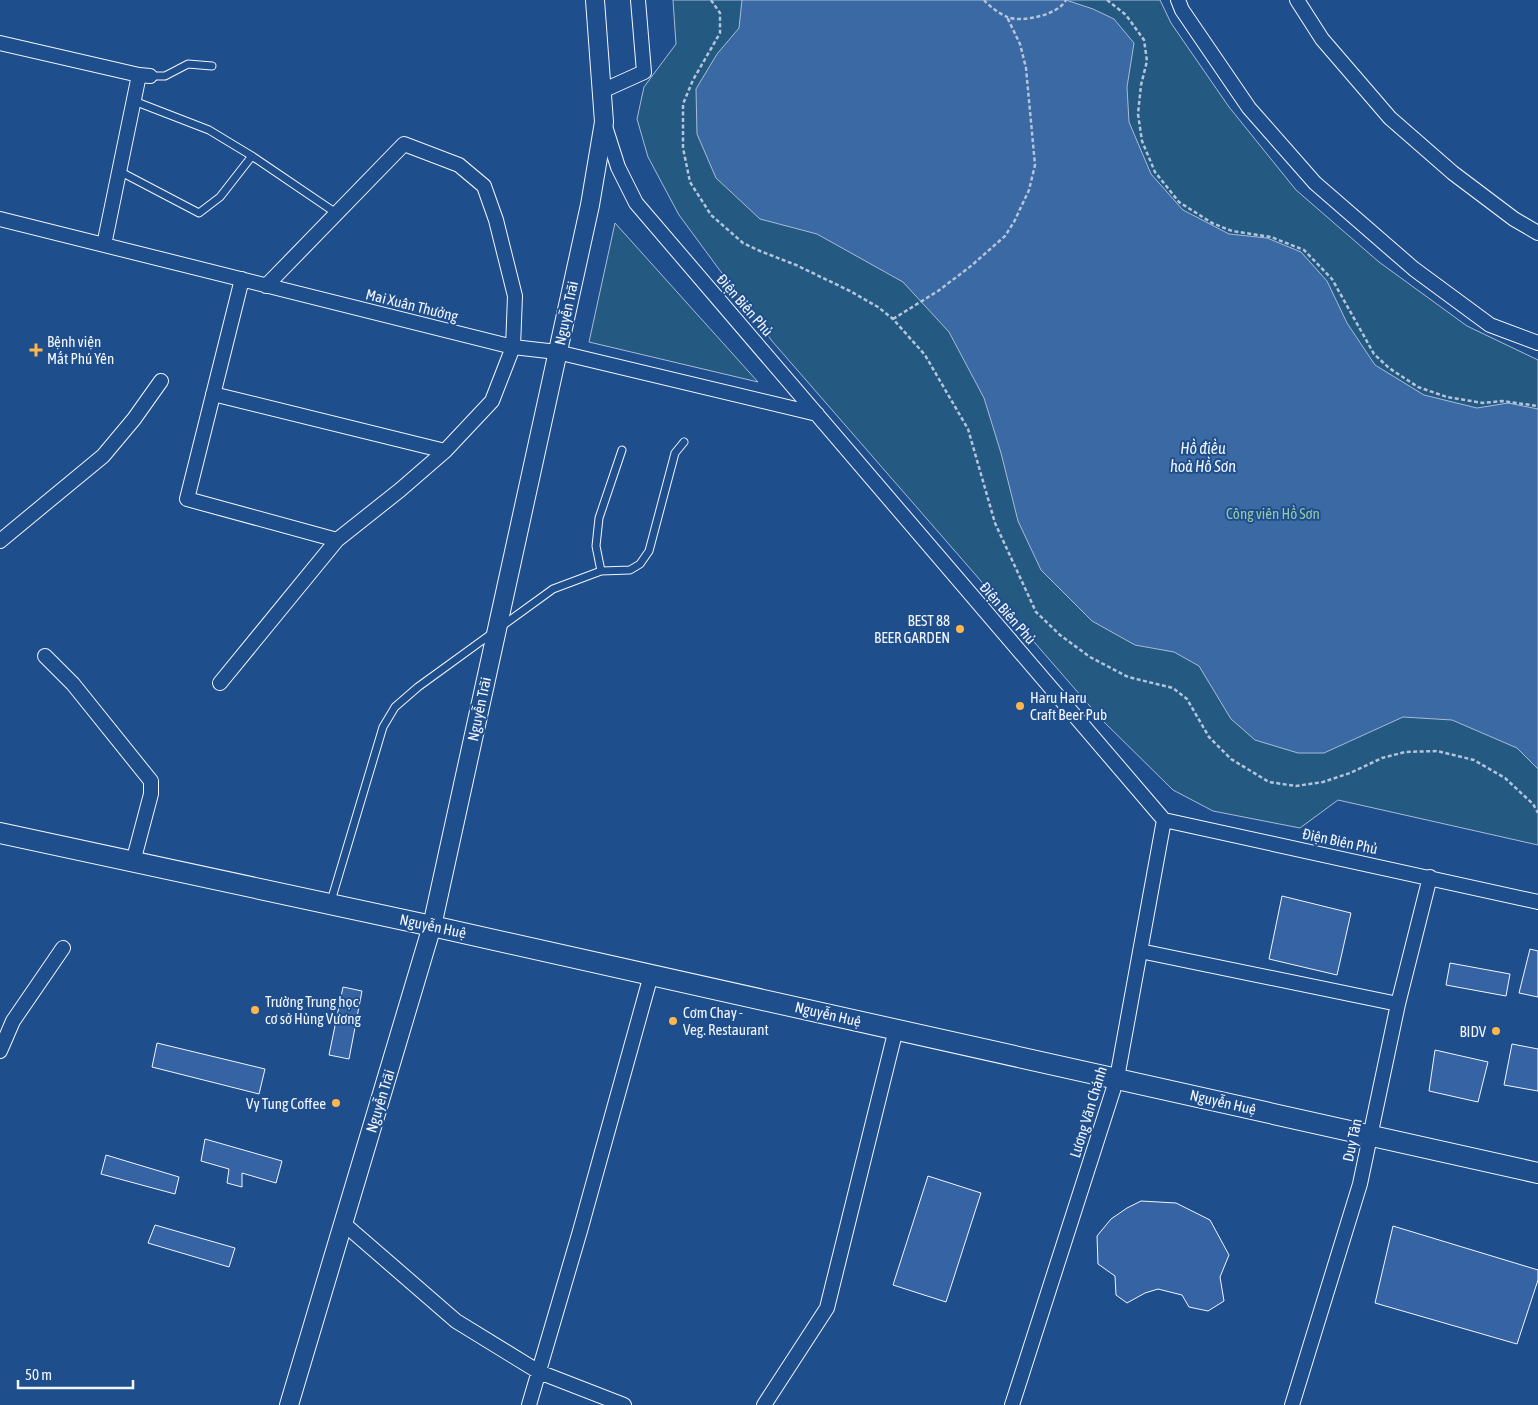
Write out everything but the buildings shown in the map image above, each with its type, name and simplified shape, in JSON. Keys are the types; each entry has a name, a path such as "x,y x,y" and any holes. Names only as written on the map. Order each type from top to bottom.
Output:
{"main road":[{"name":"Nguyễn Huệ","path":"0,833 432,926 1538,1173"}],"street":[{"name":"Nguyễn Trãi","path":"289,1405 432,926 590,205 604,122 595,0"},
{"path":"602,91 644,72 638,0"},
{"path":"1178,0 1182,10 1249,108 1315,183 1414,269 1490,325 1538,343"},
{"path":"1297,0 1322,39 1390,118 1453,173 1514,219 1538,234"},
{"path":"0,43 145,76 134,101 104,245"},
{"name":"Điện Biên Phủ","path":"604,122 618,167 636,203 1164,820 1538,902"},
{"path":"220,683 337,540 400,490 444,451 492,401 513,347 515,296 496,220 484,186 459,165 404,144 266,286"},
{"name":"Mai Xuân Thưởng","path":"0,219 513,347 557,352 817,414"},
{"path":"242,279 187,498 337,540"},
{"path":"0,541 103,456 134,419 161,381"},
{"path":"213,394 444,451"},
{"path":"45,656 73,684 150,780 151,794 133,862"},
{"name":"Lương Văn Chánh","path":"1012,1405 1116,1078 1164,820"},
{"name":"Duy Tân","path":"1292,1405 1360,1184 1398,1004 1430,877"},
{"path":"0,1050 13,1021 62,948"},
{"path":"1140,952 1398,1004"},
{"path":"529,1405 580,1231 651,975"},
{"path":"764,1405 826,1308 896,1029"},
{"path":"343,1223 456,1321 539,1372 624,1405"}],"lane":[{"path":"145,76 165,76 188,64 212,66"},
{"path":"134,101 209,130 252,156 336,213"},
{"path":"119,171 199,213 220,197 252,156"},
{"path":"331,904 383,727 395,707 418,686 553,590 601,571 630,570 640,564 649,551 675,453 684,442"},
{"path":"601,571 596,546 599,518 622,450"}],"path":[{"path":"711,0 720,12 720,33 693,80 683,104 683,148 690,182 711,215 742,242 850,290 878,307 893,319 925,355 968,429 995,523 1036,612 1060,635 1090,657 1128,677 1173,688 1188,699 1209,737 1231,758 1269,782 1296,786 1323,782 1350,773 1382,758 1405,752 1437,751 1474,760 1505,778 1532,804 1538,813"},
{"path":"893,319 938,291 971,266 1005,236 1014,222 1029,190 1035,165 1026,68 1020,44 1007,17 984,0"},
{"path":"1007,17 1027,19 1053,12 1066,0"},
{"path":"1107,0 1126,15 1144,40 1147,61 1141,85 1138,114 1142,140 1155,172 1179,202 1212,223 1232,231 1271,237 1304,250 1332,279 1374,354 1390,368 1418,387 1448,397 1483,403 1502,401 1538,406"}],"green space":[{"name":"Hồ điều hoà Hồ Sơn","path":"673,0 1160,0 1171,23 1229,107 1296,190 1379,262 1467,326 1538,360 1538,845 1338,800 1300,828 1213,811 1173,790 1102,720 772,341 679,215 648,157 637,119 644,87 676,44"},
{"path":"615,223 758,382 589,342"}],"water":[{"name":"Hồ điều hoà Hồ Sơn","path":"742,0 1066,0 1093,9 1114,19 1134,43 1127,87 1129,122 1151,174 1183,210 1229,234 1267,238 1301,252 1327,281 1347,323 1375,365 1424,395 1477,408 1508,403 1538,409 1538,769 1517,748 1452,720 1403,717 1324,753 1298,753 1255,740 1231,719 1199,666 1174,652 1135,645 1092,621 1041,570 1018,521 1001,453 984,398 949,332 903,282 817,234 760,219 716,178 697,134 696,89 717,54 739,28"}],"place":[{"name":"Bệnh viện Mắt Phú Yên","path":"36,350"},
{"name":"BEST 88 BEER GARDEN","path":"960,629"},
{"name":"Haru Haru Craft Beer Pub","path":"1020,706"},
{"name":"Trường Trung học cơ sở Hùng Vương","path":"255,1010"},
{"name":"Cơm Chay - Veg. Restaurant","path":"673,1021"},
{"name":"BIDV","path":"1496,1031"},
{"name":"Vy Tung Coffee","path":"336,1103"}],"park label":[{"name":"Công viên Hồ Sơn","path":"1273,513"}]}
